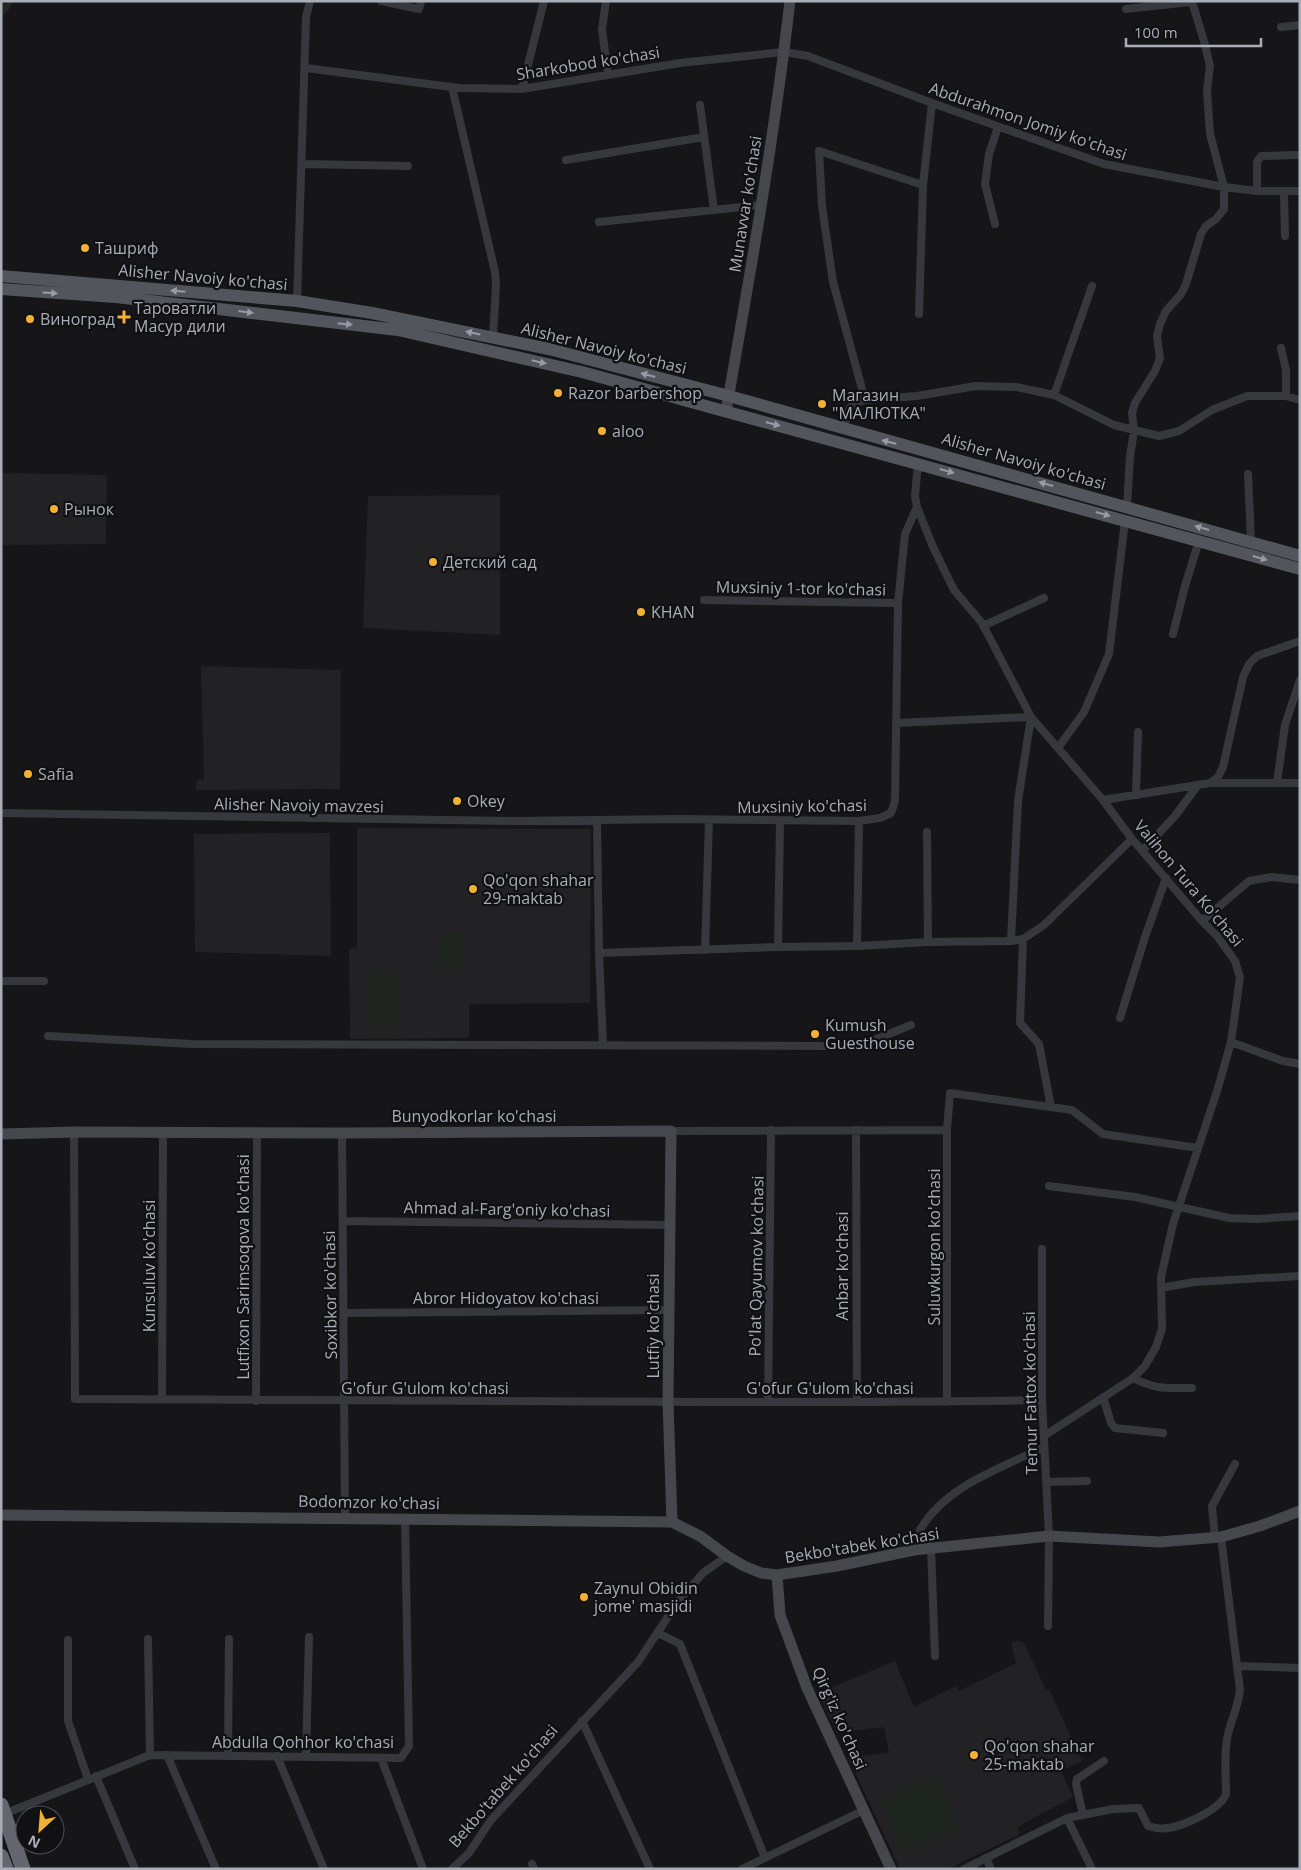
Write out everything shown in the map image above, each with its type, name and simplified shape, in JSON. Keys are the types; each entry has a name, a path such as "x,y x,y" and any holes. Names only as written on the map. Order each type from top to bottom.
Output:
{"highway":[{"path":"3,1809 23,1869"},
{"path":"1,1856 6,1869"}],"main road":[{"name":"Munavvar ko'chasi","path":"726,411 750,279 790,1"},
{"name":"Alisher Navoiy ko'chasi","path":"1,276 297,301 372,312 549,349 728,396 1300,556"},
{"name":"Alisher Navoiy ko'chasi","path":"1,289 116,297 398,330 582,372 1300,569"},
{"name":"Bunyodkorlar ko'chasi","path":"1,1134 74,1132 671,1131"},
{"name":"Lutfiy ko'chasi","path":"671,1131 668,1402 672,1522"},
{"name":"Bekbo'tabek ko'chasi","path":"727,1556 761,1573 777,1575 837,1566 914,1550 1048,1536 1159,1542 1218,1537 1260,1526 1300,1511"},
{"name":"Bodomzor ko'chasi","path":"1,1514 672,1522 700,1536 727,1556"},
{"name":"Qirg'iz ko'chasi","path":"777,1575 780,1615 807,1688 891,1869"}],"street":[{"path":"297,301 306,68 306,17 310,1"},
{"path":"381,1 419,9 421,1"},
{"path":"522,89 544,1"},
{"path":"606,1 602,29 608,75"},
{"path":"1126,9 1190,2 1193,5 1210,66 1207,90 1210,134 1224,187 1224,209 1216,219 1206,226 1201,234 1183,289 1166,311 1160,324 1157,336 1160,358 1155,371 1135,403 1132,413 1134,431 1130,456 1127,507"},
{"path":"1281,26 1300,25"},
{"name":"Sharkobod ko'chasi","path":"306,68 452,87 522,89 680,62 784,52"},
{"name":"Abdurahmon Jomiy ko'chasi","path":"784,52 808,56 932,103 1104,164 1224,187 1257,191 1300,191"},
{"path":"452,87 495,272 493,338"},
{"path":"919,314 922,185 932,103"},
{"path":"700,105 714,210"},
{"path":"995,224 985,184 990,154 998,127"},
{"path":"566,160 704,137"},
{"path":"864,400 833,282 822,206 819,151 922,185"},
{"path":"1257,191 1257,162 1261,156 1297,155"},
{"path":"302,164 408,166"},
{"path":"1284,191 1286,236"},
{"path":"599,222 761,205"},
{"path":"1054,396 1092,286"},
{"path":"1281,348 1286,370 1286,396"},
{"path":"843,429 852,404 864,400 917,396 976,386 1016,387 1054,396 1114,425 1159,436 1179,431 1212,410 1247,396 1286,396 1300,400"},
{"name":"Valihon Tura Ko'chasi","path":"918,463 915,496 917,508 933,547 954,590 983,626 1030,717 1103,800 1132,838 1202,921 1217,936 1235,961 1240,977 1231,1042 1218,1088 1173,1224 1161,1277 1162,1328 1156,1347 1144,1366 1133,1378 1044,1436"},
{"path":"1248,474 1251,542"},
{"name":"Muxsiniy ko'chasi","path":"597,820 859,821 880,818 891,813 895,801 898,603 905,534 917,508"},
{"path":"1058,748 1084,712 1108,654 1125,520"},
{"path":"1174,634 1185,586 1199,541"},
{"path":"983,626 1044,598"},
{"name":"Muxsiniy 1-tor ko'chasi","path":"704,600 898,603"},
{"path":"1210,784 1218,777 1223,767 1243,677 1249,664 1256,656 1300,641"},
{"path":"1277,783 1285,725 1300,680"},
{"path":"896,723 1030,717 1018,801 1011,941"},
{"path":"1136,795 1138,732"},
{"path":"1103,800 1198,785 1300,783"},
{"path":"1143,850 1176,816 1198,785"},
{"name":"Alisher Navoiy mavzesi","path":"1,813 417,820 597,820"},
{"path":"597,820 599,953 603,1045"},
{"path":"705,950 709,820"},
{"path":"778,947 780,821"},
{"path":"857,946 859,821"},
{"path":"927,832 928,942"},
{"path":"599,953 1011,941 1024,939 1044,925 1132,838"},
{"path":"1202,921 1249,881 1272,877 1300,880"},
{"path":"1120,1018 1145,937 1166,878"},
{"path":"1024,939 1020,1024 1039,1044 1051,1107 1072,1110 1103,1134 1198,1148"},
{"path":"1,981 44,980"},
{"path":"48,1036 192,1044 860,1046 911,1025"},
{"path":"1231,1042 1300,1064"},
{"name":"Suluvkurgon ko'chasi","path":"947,1402 947,1130 950,1093 1051,1107"},
{"name":"Po'lat Qayumov ko'chasi","path":"768,1402 771,1130"},
{"name":"Anbar ko'chasi","path":"856,1130 857,1402"},
{"name":"Bunyodkorlar ko'chasi","path":"671,1131 947,1130"},
{"name":"G'ofur G'ulom ko'chasi","path":"74,1132 75,1399 345,1402 947,1402 1042,1400"},
{"name":"Kunsuluv ko'chasi","path":"162,1400 163,1132"},
{"name":"Lutfixon Sarimsoqova ko'chasi","path":"256,1401 257,1132"},
{"name":"Soxibkor ko'chasi","path":"342,1132 345,1518"},
{"path":"1049,1186 1135,1198 1229,1218 1256,1219 1300,1216"},
{"name":"Ahmad al-Farg'oniy ko'chasi","path":"343,1221 670,1226"},
{"name":"Temur Fattox ko'chasi","path":"1042,1248 1042,1400 1048,1536 1048,1626"},
{"path":"1161,1288 1194,1282 1300,1276"},
{"name":"Abror Hidoyatov ko'chasi","path":"344,1313 669,1310"},
{"path":"1133,1378 1158,1388 1192,1388"},
{"path":"1103,1397 1111,1423 1115,1428 1163,1433"},
{"path":"935,1656 931,1548 920,1530 926,1520 953,1494 978,1479 1044,1447"},
{"path":"964,1869 1067,1818 1113,1809 1139,1808 1148,1826 1168,1828 1195,1820 1224,1800 1226,1794 1225,1754 1227,1738 1239,1703 1240,1690 1238,1666 1212,1506 1235,1464"},
{"path":"1046,1482 1088,1481"},
{"name":"Abdulla Qohhor ko'chasi","path":"3,1809 92,1778 150,1755 400,1758 409,1746 405,1518"},
{"name":"Bekbo'tabek ko'chasi","path":"452,1869 469,1853 491,1820 638,1662 677,1603 703,1573 727,1556"},
{"path":"658,1632 680,1644 765,1858"},
{"path":"148,1638 150,1755"},
{"path":"228,1756 229,1638"},
{"path":"306,1757 309,1638"},
{"path":"68,1640 68,1721 92,1778 135,1869"},
{"path":"1238,1666 1300,1668"},
{"path":"582,1721 650,1869"},
{"path":"167,1755 216,1869"},
{"path":"277,1756 324,1869"},
{"path":"381,1758 423,1869"},
{"path":"1083,1815 1076,1784 1077,1779 1104,1761"},
{"path":"742,1869 864,1810"},
{"path":"1067,1818 1092,1869"},
{"path":"986,1858 991,1869"}],"shaded area":[{"path":"1,1 14,1 7,12 1,16"},
{"name":"Рынок","path":"1,473 107,475 106,544 1,545"},
{"name":"Детский сад","path":"500,495 500,635 363,628 368,496"},
{"path":"201,666 341,670 340,789 196,790 197,780 204,779"},
{"name":"Qo'qon shahar 29-maktab","path":"357,828 591,829 590,1003 469,1004 469,1038 350,1039 349,949 357,948"},
{"path":"330,833 331,956 195,952 194,834"},
{"path":"461,933 462,967 442,968 441,934"},
{"path":"367,972 396,972 396,1025 368,1025"},
{"name":"Qo'qon shahar 25-maktab","path":"1018,1641 1024,1643 1046,1690 1049,1689 1082,1761 1061,1771 1073,1797 1017,1827 1020,1834 948,1869 900,1869 848,1757 889,1753 884,1727 837,1733 818,1693 895,1661 914,1707 956,1686 959,1691 1016,1663 1011,1643"},
{"path":"935,1776 959,1829 932,1841 908,1788"},
{"path":"907,1789 931,1841 904,1853 880,1801"}],"place":[{"name":"Ташриф","path":"85,248"},
{"name":"Тароватли Масур дили","path":"124,317"},
{"name":"Виноград","path":"30,319"},
{"name":"Razor barbershop","path":"558,393"},
{"name":"Магазин \"МАЛЮТКА\"","path":"822,404"},
{"name":"aloo","path":"602,431"},
{"name":"Рынок","path":"54,509"},
{"name":"Детский сад","path":"433,562"},
{"name":"KHAN","path":"641,612"},
{"name":"Safia","path":"28,774"},
{"name":"Okey","path":"457,801"},
{"name":"Qo'qon shahar 29-maktab","path":"473,889"},
{"name":"Kumush Guesthouse","path":"815,1034"},
{"name":"Zaynul Obidin jome' masjidi","path":"584,1597"},
{"name":"Qo'qon shahar 25-maktab","path":"974,1755"}]}
